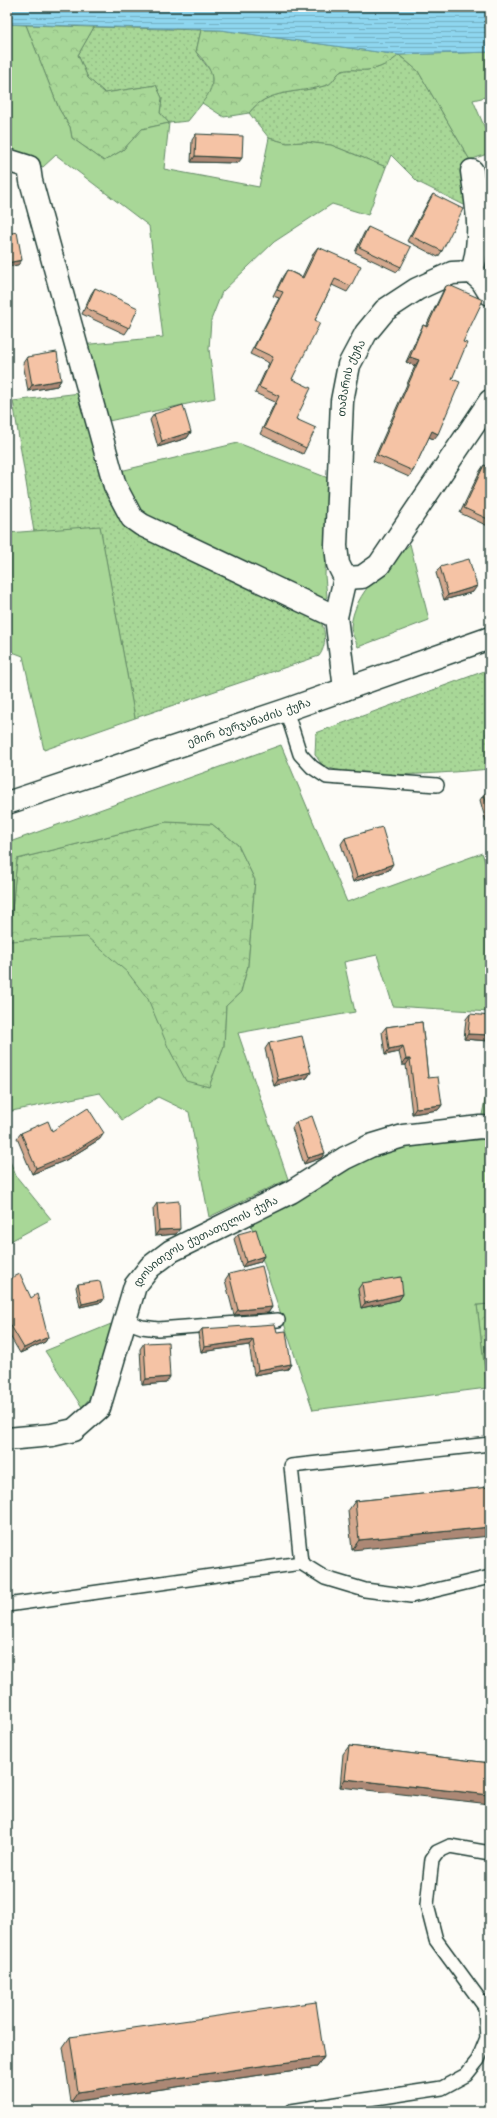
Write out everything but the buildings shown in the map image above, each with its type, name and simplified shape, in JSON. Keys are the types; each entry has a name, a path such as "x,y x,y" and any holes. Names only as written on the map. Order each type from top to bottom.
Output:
{"street":[{"path":"7,160 29,167 115,486 132,518 142,525 336,617"},
{"path":"472,171 479,223 478,252 472,272 482,281 490,294"},
{"name":"თამარის ქუჩა","path":"345,578 338,564 336,546 342,401 349,365 366,333 386,310 416,290 452,273 472,272"},
{"path":"345,689 336,617 345,578 362,578 379,566 490,401"},
{"name":"ემირ ბურჯანაძის ქუჩა","path":"7,803 286,710 490,638"},
{"name":"დოსითეოს ქუთათელის ქუჩა","path":"7,1439 52,1435 74,1430 99,1408 135,1286 150,1267 171,1250 291,1192 345,1158 370,1146 403,1136 480,1127 490,1128"}],"lane":[{"path":"286,710 300,754 312,767 326,777 437,785"},
{"path":"125,1321 142,1327 158,1329 278,1320"},
{"path":"301,1563 291,1466 490,1444"},
{"path":"7,1606 301,1563 325,1578 365,1590 411,1596 490,1577"},
{"path":"291,2111 442,2088 466,2075 478,2060 487,2038 485,2007 436,1940 427,1905 432,1859 437,1852 450,1846 490,1854"}],"green space":[{"path":"7,24 26,25 59,109 70,127 72,138 104,161 123,150 142,129 169,123 164,169 259,187 269,138 287,143 305,142 331,145 386,167 368,215 332,204 274,242 222,292 211,320 209,349 215,398 104,422 81,345 163,337 149,226 56,155 43,167 7,153"},
{"path":"26,25 94,27 78,55 88,78 105,93 156,85 162,98 160,113 169,123 142,129 123,150 104,161 72,138 70,127 59,109"},
{"path":"94,27 201,30 196,52 212,73 212,91 188,121 169,123 160,113 162,98 156,85 105,93 88,78 78,55"},
{"path":"201,30 221,30 399,55 380,67 367,70 342,71 327,85 274,96 265,99 256,105 249,113 224,117 202,103 211,89 212,76 202,58 196,52"},
{"path":"490,52 490,96 473,100 490,140 490,153 470,160 418,71 399,55"},
{"path":"399,55 418,71 470,160 462,179 468,207 418,182 391,155 386,167 331,145 305,142 287,143 269,138 249,113 256,105 265,99 285,93 327,85 342,71 367,70 380,67"},
{"path":"80,393 110,500 124,522 319,618 325,637 322,652 319,656 135,718 100,527 34,532 13,401"},
{"path":"238,443 328,478 325,576 327,597 321,602 138,517 116,472"},
{"path":"100,526 135,718 44,750 23,656 7,650 7,533"},
{"path":"410,544 429,620 358,647 351,627 353,614 358,602 373,581"},
{"path":"490,669 490,769 429,774 379,775 337,770 323,765 315,755 316,733"},
{"path":"281,745 347,902 482,853 490,876 490,1012 393,1006 377,955 344,962 355,1012 238,1033 288,1179 209,1217 189,1112 158,1097 122,1120 100,1093 7,1112 7,843","holes":["166,822 212,824 238,845 255,880 248,966 241,992 226,1006 224,1047 209,1087 186,1081 168,1047 148,999 128,973 87,937 9,941 17,859"]},
{"path":"166,822 212,824 238,845 255,880 248,966 241,992 226,1006 224,1047 209,1087 186,1082 168,1047 9,941 17,859"},
{"path":"490,1075 490,1116 482,1115"},
{"path":"490,1139 490,1304 477,1305 487,1388 313,1410 249,1219 363,1156 411,1145"},
{"path":"7,1154 16,1176 51,1219 7,1243"},
{"path":"490,1304 490,1387 487,1388 477,1305"},
{"path":"116,1322 97,1390 82,1407 45,1351"}],"water":[{"path":"7,7 490,7 490,52 399,55 221,30 7,24"}]}
